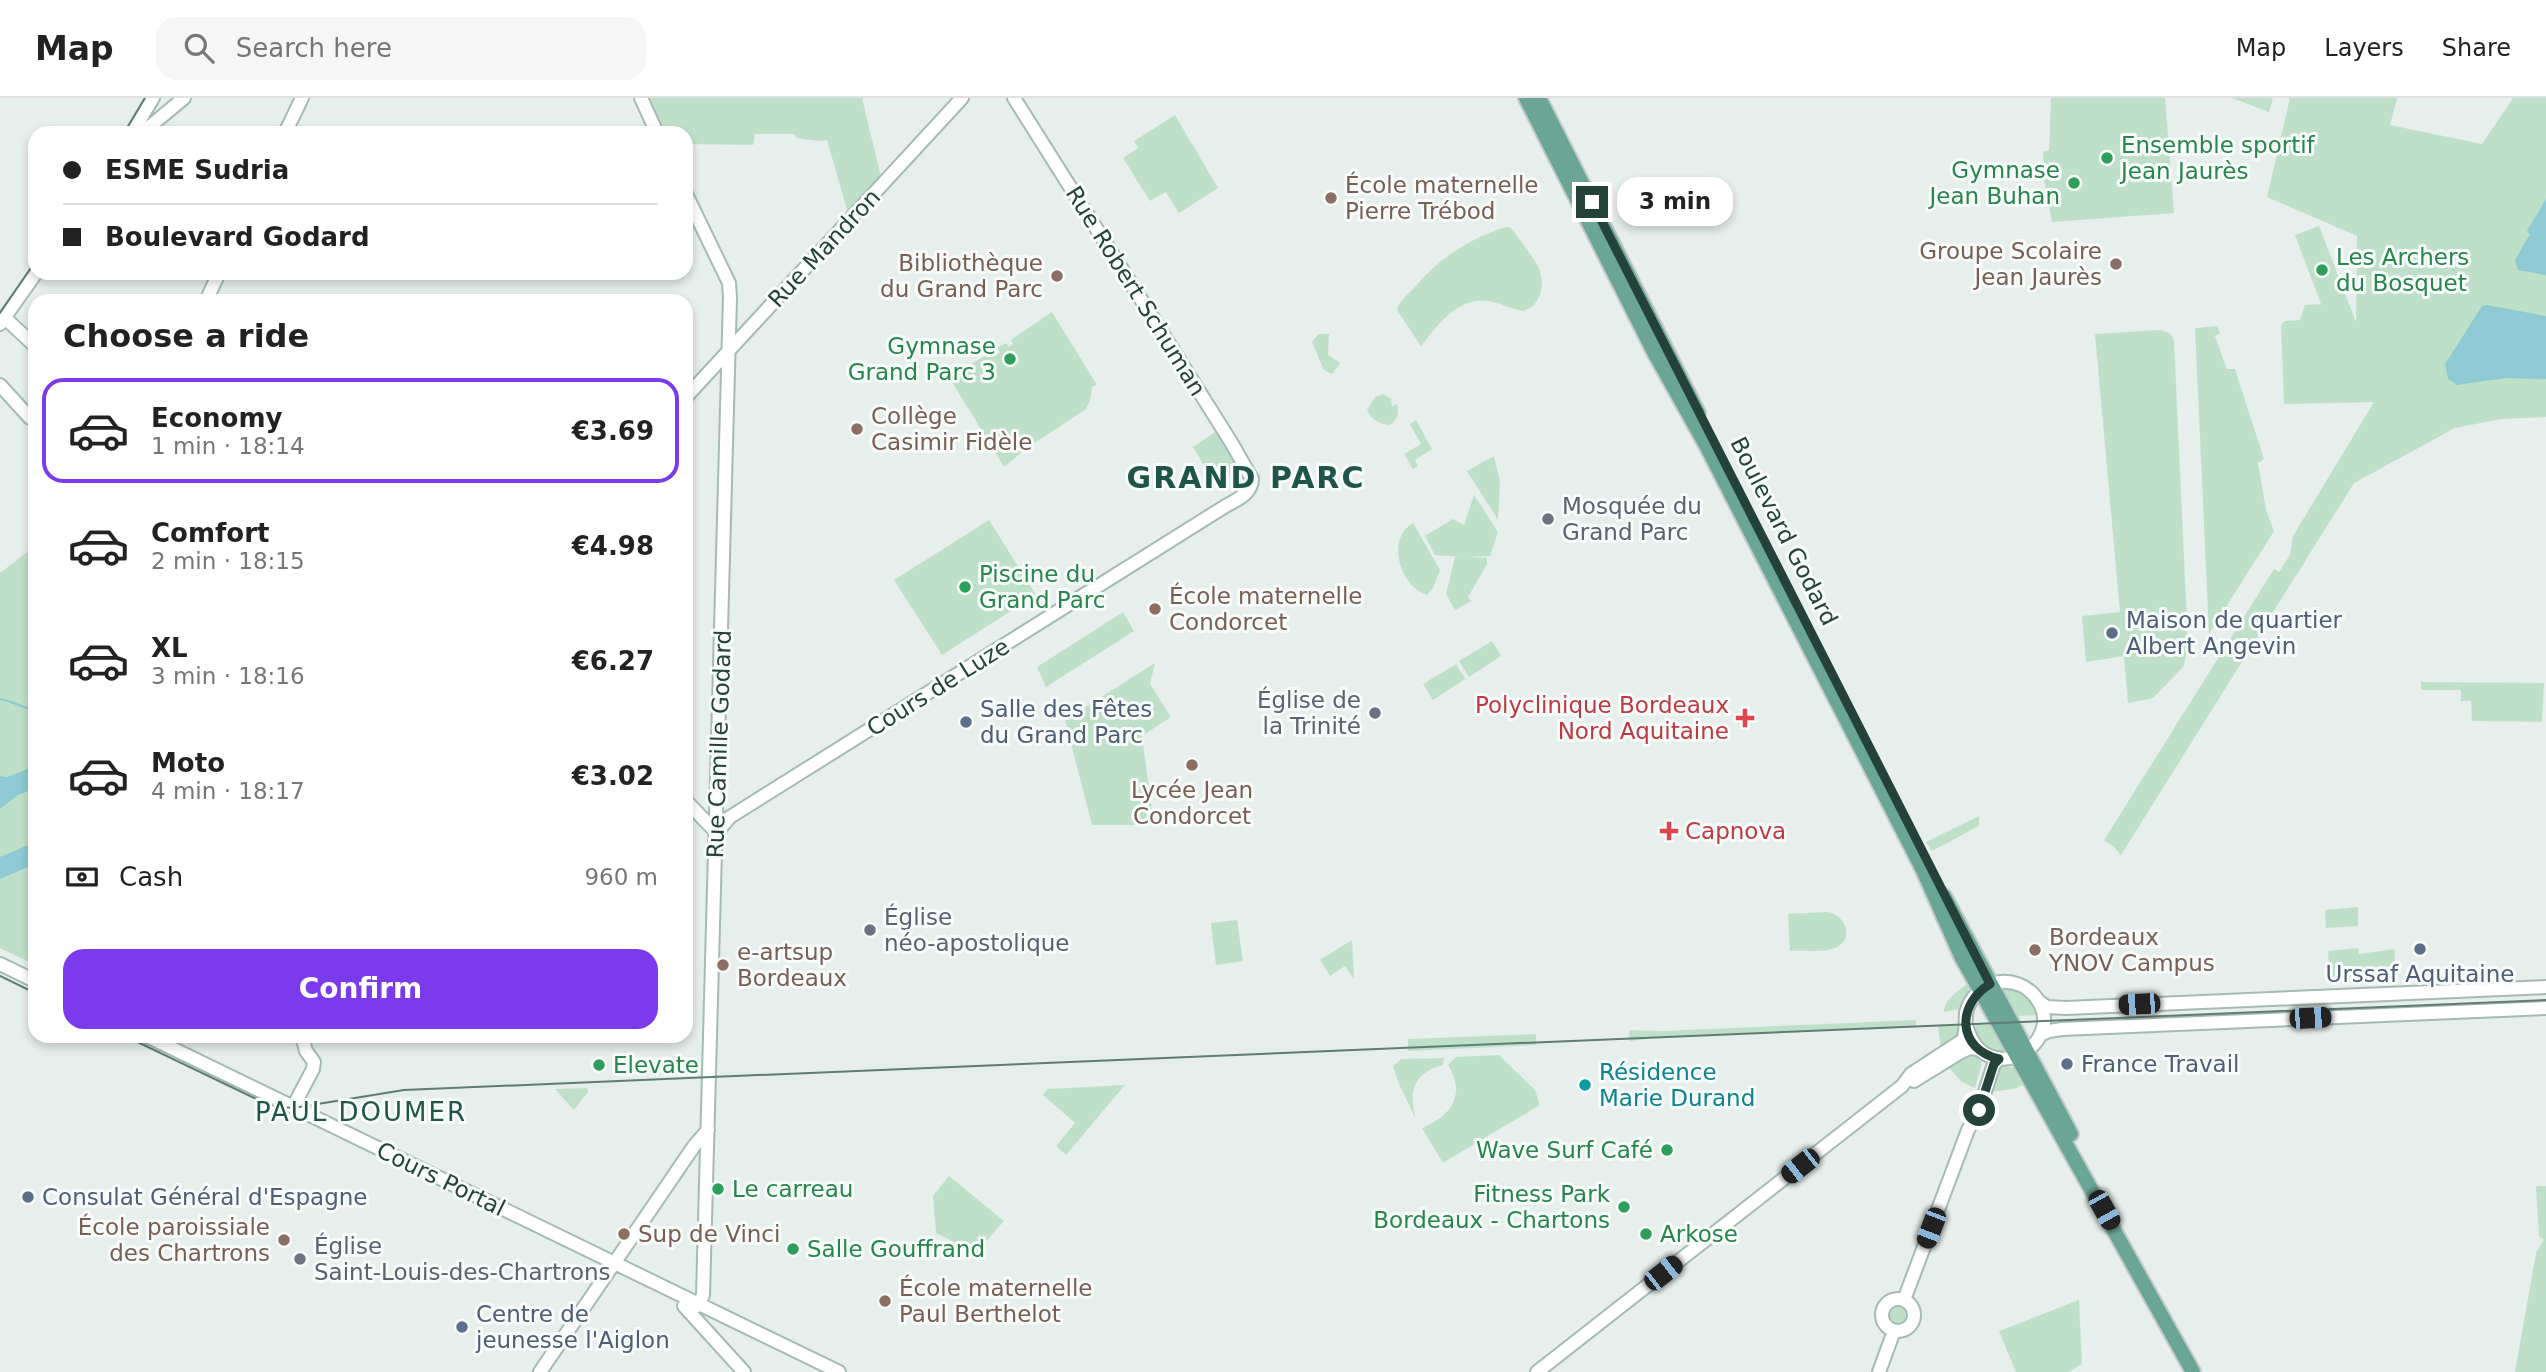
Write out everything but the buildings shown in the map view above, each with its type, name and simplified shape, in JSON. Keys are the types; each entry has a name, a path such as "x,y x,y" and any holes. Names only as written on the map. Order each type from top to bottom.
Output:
{"main road":[{"name":"Boulevard Godard","path":"1527,98 1654,352 1706,445 1923,870 1961,956 1985,987"},
{"name":"Boulevard Godard","path":"1539,98 1985,987"},
{"path":"1985,987 2201,1372"},
{"path":"2022,1055 2073,1154 2193,1372"}],"street":[{"path":"135,126 153,98"},
{"path":"288,126 302,98"},
{"path":"641,98 654,126"},
{"name":"Rue Mandron","path":"693,389 962,98"},
{"name":"Rue Robert Schuman","path":"1014,98 1231,442 1252,479 1252,486"},
{"path":"150,126 179,101"},
{"name":"Rue Camille Godard","path":"693,208 730,285 704,1295 694,1308"},
{"path":"28,341 2,321 31,280"},
{"path":"0,385 28,416"},
{"name":"Cours de Luze","path":"716,832 730,817 1249,491 1252,486"},
{"path":"693,808 716,832"},
{"path":"0,964 28,978"},
{"path":"1902,1086 1911,1074 1963,1040 1969,1005 1985,987 2002,982 2020,985 2030,992 2038,1002 2043,1018 2040,1035"},
{"path":"2038,1002 2047,1007 2062,1008 2546,987"},
{"path":"1537,1372 1902,1086 1969,1048 1999,1059 2022,1055 2040,1035 2054,1029 2546,1008"},
{"path":"1904,1300 1968,1130 1985,1069 1981,1051 1966,1028"},
{"name":"Cours Portal","path":"161,1043 670,1290 694,1308 744,1372"},
{"path":"293,1108 313,1069 314,1062 304,1043"},
{"path":"1968,1130 1979,1110 1994,1064 1999,1059"},
{"path":"540,1372 694,1146 708,1130"},
{"path":"1893,1300 1904,1300 1913,1309 1914,1318 1905,1330 1894,1331 1885,1324 1883,1310 1893,1300"},
{"path":"694,1308 839,1372"},
{"path":"1879,1372 1894,1331"}],"green space":[{"path":"647,98 862,98 881,177 848,213 827,140 796,138 795,134 755,134 753,145 693,144 693,126 661,126"},
{"name":"Ensemble sportif Jean Jaurès","path":"2051,98 2165,98 2174,213 2052,222 2042,168 2043,152 2049,150"},
{"path":"2232,98 2273,98 2269,112"},
{"path":"2290,98 2397,98 2390,125 2482,144 2513,98 2546,98 2546,417 2502,419 2455,428 2354,483 2121,855 2104,840 2274,569 2279,572 2290,555 2293,536 2374,402 2284,404 2281,325 2285,321 2300,320 2305,305 2321,304 2295,235 2319,226 2356,322 2357,236 2267,197"},
{"path":"1175,115 1218,188 1179,213 1166,192 1150,201 1123,158 1138,148 1134,141"},
{"path":"1506,227 1511,228 1528,251 1541,275 1542,287 1536,302 1523,311 1486,301 1466,304 1449,314 1421,346 1397,310 1402,300 1433,268 1456,251 1480,237"},
{"path":"1052,312 1097,385 1092,387 1086,409 1027,448 1004,467 949,377 993,351 996,355 1000,352 997,348 1006,343 1009,347 1013,344 1011,340"},
{"path":"2217,326 2220,333 2215,336 2227,369 2235,369 2264,459 2258,463 2266,510 2274,531 2209,634 2195,328"},
{"path":"2161,330 2171,334 2174,341 2188,645 2184,666 2153,698 2128,703 2124,656 2086,662 2082,616 2120,612 2095,334"},
{"path":"1318,334 1329,334 1328,355 1340,363 1332,374 1324,370 1312,342"},
{"path":"1384,394 1391,399 1392,406 1397,404 1397,416 1390,425 1376,421 1367,410 1375,397"},
{"path":"1416,420 1432,449 1415,460 1418,466 1413,469 1404,454 1421,444 1410,424"},
{"path":"1218,430 1239,469 1215,484 1193,447"},
{"path":"1494,456 1500,482 1498,520 1467,471"},
{"path":"1474,495 1498,532 1490,556 1466,557 1487,558 1487,564 1468,597 1471,601 1455,610 1446,594 1455,557 1463,557 1435,555 1425,536 1453,519 1464,525"},
{"name":"Piscine du Grand Parc","path":"989,520 1036,595 942,655 894,580"},
{"path":"1413,523 1440,570 1427,595 1409,582 1399,561 1400,539"},
{"path":"28,551 28,962 0,948 0,573"},
{"path":"1123,612 1134,631 1046,687 1037,667"},
{"path":"1492,641 1501,656 1469,677 1459,661"},
{"path":"1155,663 1150,684 1171,717 1142,736 1154,825 1092,825 1065,720"},
{"path":"1456,664 1465,679 1433,700 1423,684"},
{"path":"2421,682 2544,683 2542,722 2472,721 2471,701 2461,701 2461,690 2421,690"},
{"path":"1979,816 1979,826 1932,851 1926,842"},
{"path":"2358,907 2358,926 2326,928 2325,910"},
{"path":"1827,912 1839,917 1846,927 1845,939 1841,944 1825,950 1790,951 1788,914"},
{"path":"1237,920 1243,961 1216,965 1211,923"},
{"path":"1352,940 1354,979 1345,966 1330,976 1320,960"},
{"path":"2358,948 2359,954 2395,949 2394,980 2330,983 2328,951"},
{"path":"1967,984 1969,992 1960,1009 1944,1012 1949,1000"},
{"path":"1999,988 2012,989 2023,994 2032,1003 2037,1015 2015,1016"},
{"path":"1916,1020 1916,1027 1663,1037 1630,1041 1629,1030 1662,1031"},
{"path":"1972,1025 1991,1025 2006,1053 1984,1045"},
{"path":"1938,1026 1960,1026 1960,1035 1941,1050"},
{"path":"1536,1034 1536,1045 1408,1051 1408,1039"},
{"path":"1968,1053 1975,1053 1982,1063 1975,1088 1962,1082 1947,1066"},
{"path":"1499,1055 1535,1090 1540,1105 1443,1163 1422,1128 1441,1118 1453,1104 1456,1086 1448,1065 1456,1057"},
{"path":"1444,1058 1443,1065 1425,1073 1415,1085 1413,1100 1416,1119 1393,1066 1401,1059"},
{"path":"2000,1065 2014,1068 2023,1085 2014,1089 1989,1092"},
{"path":"1125,1085 1066,1155 1056,1146 1075,1123 1043,1095 1048,1089"},
{"path":"587,1088 588,1092 574,1110 555,1089"},
{"path":"949,1176 1004,1221 976,1253 936,1233 933,1196"},
{"path":"2536,1186 2546,1186 2546,1372 2515,1372 2536,1253 2544,1240 2539,1236"},
{"path":"2079,1300 2082,1364 2068,1372 2016,1372 1999,1331"},
{"path":"1898,1303 1907,1306 1910,1315 1907,1324 1898,1327 1889,1324 1886,1315 1889,1306"}],"water":[{"path":"2546,199 2546,275 2518,270 2515,260 2530,234 2527,231"},
{"path":"2482,306 2546,316 2546,379 2506,378 2457,385 2448,379 2445,364"},
{"path":"28,769 28,791 0,809 0,776 7,777"},
{"path":"28,845 28,867 0,879 0,857"}],"waterway":[{"path":"0,699 28,708"}],"tram line":[{"path":"128,126 145,98"},
{"path":"0,313 28,272"},
{"path":"0,976 28,990"},
{"path":"140,1043 271,1106 293,1108 404,1090 2546,1000"}],"place":[{"name":"Ensemble sportif Jean Jaurès","path":"2107,158"},
{"name":"Gymnase Jean Buhan","path":"2074,183"},
{"name":"École maternelle Pierre Trébod","path":"1331,198"},
{"name":"Groupe Scolaire Jean Jaurès","path":"2116,264"},
{"name":"Les Archers du Bosquet","path":"2322,270"},
{"name":"Bibliothèque du Grand Parc","path":"1057,276"},
{"name":"Gymnase Grand Parc 3","path":"1010,359"},
{"name":"Collège Casimir Fidèle","path":"857,429"},
{"name":"Mosquée du Grand Parc","path":"1548,519"},
{"name":"Piscine du Grand Parc","path":"965,587"},
{"name":"École maternelle Condorcet","path":"1155,609"},
{"name":"Maison de quartier Albert Angevin","path":"2112,633"},
{"name":"Église de la Trinité","path":"1375,713"},
{"name":"Polyclinique Bordeaux Nord Aquitaine","path":"1745,718"},
{"name":"Salle des Fêtes du Grand Parc","path":"966,722"},
{"name":"Lycée Jean Condorcet","path":"1192,765"},
{"name":"Capnova","path":"1669,831"},
{"name":"Église néo-apostolique","path":"870,930"},
{"name":"Urssaf Aquitaine","path":"2420,949"},
{"name":"Bordeaux YNOV Campus","path":"2035,950"},
{"name":"e-artsup Bordeaux","path":"723,965"},
{"name":"France Travail","path":"2067,1064"},
{"name":"Elevate","path":"599,1065"},
{"name":"Résidence Marie Durand","path":"1585,1085"},
{"name":"Wave Surf Café","path":"1667,1150"},
{"name":"Le carreau","path":"718,1189"},
{"name":"Consulat Général d'Espagne","path":"28,1197"},
{"name":"Fitness Park Bordeaux - Chartons","path":"1624,1207"},
{"name":"Sup de Vinci","path":"624,1234"},
{"name":"Arkose","path":"1646,1234"},
{"name":"École paroissiale des Chartrons","path":"284,1240"},
{"name":"Salle Gouffrand","path":"793,1249"},
{"name":"Église Saint-Louis-des-Chartrons","path":"300,1259"},
{"name":"École maternelle Paul Berthelot","path":"885,1301"},
{"name":"Centre de jeunesse l'Aiglon","path":"462,1327"}],"district":[{"name":"GRAND PARC","path":"1246,478"},
{"name":"PAUL DOUMER","path":"361,1112"}],"route":[{"path":"1592,202 1990,984 1973,997 1966,1020 1969,1036 1978,1049 1999,1059 1994,1064 1979,1110"}]}
